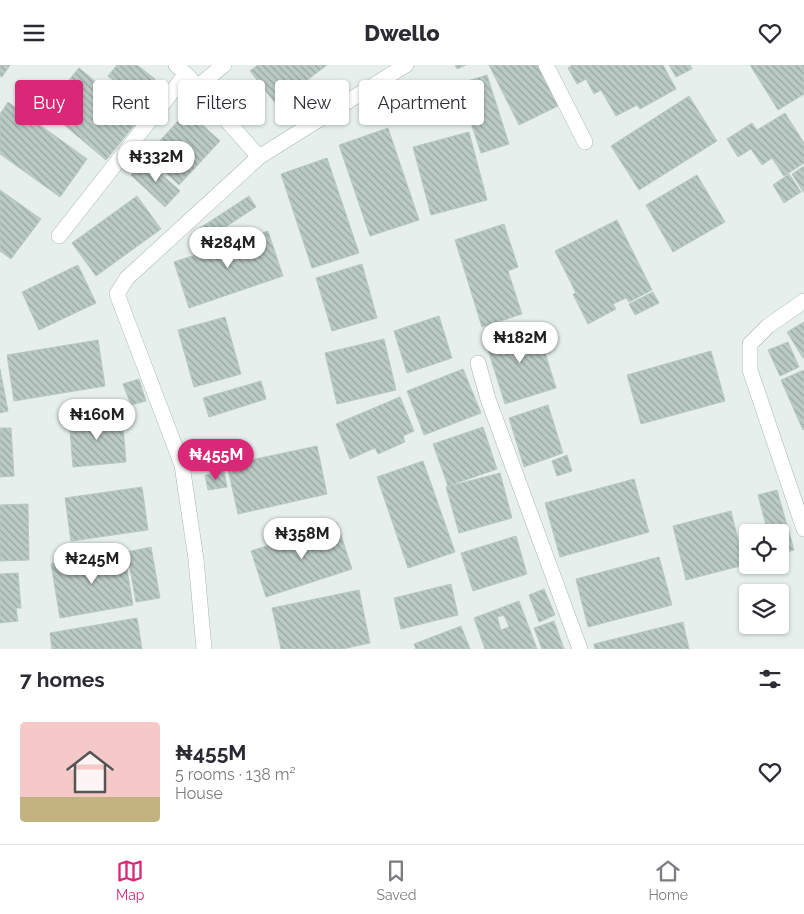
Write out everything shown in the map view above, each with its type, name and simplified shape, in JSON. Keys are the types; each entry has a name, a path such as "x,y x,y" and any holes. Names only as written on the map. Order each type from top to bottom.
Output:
{"street":[{"path":"206,80 224,65"},
{"path":"204,649 196,559 182,465 117,293 127,278 259,157 406,65"},
{"path":"546,65 585,142"},
{"path":"59,236 181,70 190,80"},
{"path":"231,125 259,157"},
{"path":"804,301 768,326 750,344 750,370 804,529"},
{"path":"478,363 488,399 580,649"}],"building":[{"path":"0,65 10,65 2,77 0,76"},
{"path":"117,65 137,65 155,79 113,80 108,76"},
{"path":"258,65 327,65 307,80 275,80 275,103 265,90 265,80 257,80 250,71"},
{"path":"455,65 466,65 457,69"},
{"path":"489,65 542,65 562,104 519,125"},
{"path":"572,65 663,65 676,89 640,109 637,105 616,116 601,90 594,94 586,79 577,84 568,68"},
{"path":"669,65 690,65 692,69 676,77"},
{"path":"750,65 804,65 804,94 778,110"},
{"path":"79,68 94,80 93,125 134,125 106,160 64,125 83,125 83,80 69,80"},
{"path":"487,75 509,144 481,153 472,125 484,125 484,80 471,80"},
{"path":"689,96 717,141 639,190 611,146"},
{"path":"8,102 15,107 15,125 40,125 87,159 60,197 0,154 0,114"},
{"path":"785,113 804,143 804,163 784,176 772,158 762,165 751,149 738,157 727,139 752,123 757,130"},
{"path":"178,121 178,125 202,125 220,141 179,185 147,155"},
{"path":"388,128 419,220 370,236 339,145"},
{"path":"469,132 487,200 431,215 413,147"},
{"path":"327,158 359,253 312,268 281,174"},
{"path":"146,160 180,191 165,207 131,175"},
{"path":"804,166 804,193 792,174"},
{"path":"789,174 801,192 784,203 773,185"},
{"path":"697,175 725,222 673,252 646,205"},
{"path":"0,190 41,219 11,259 0,251"},
{"path":"137,196 161,229 96,276 72,243"},
{"path":"249,196 256,207 207,239 200,228"},
{"path":"617,220 652,290 629,302 626,298 613,304 616,309 588,324 573,294 576,293 555,251"},
{"path":"504,224 518,267 508,271 522,314 482,327 455,240"},
{"path":"268,231 283,276 189,308 174,262"},
{"path":"362,264 377,318 332,331 316,278"},
{"path":"78,265 96,303 39,330 22,292"},
{"path":"653,292 659,303 635,315 629,304"},
{"path":"439,316 452,358 407,373 394,331"},
{"path":"225,317 241,374 194,387 178,330"},
{"path":"804,322 804,358 803,358 787,332"},
{"path":"536,324 556,388 505,404 485,340"},
{"path":"384,339 396,390 337,404 325,353"},
{"path":"98,340 105,386 14,401 7,355"},
{"path":"788,342 799,367 780,376 768,350"},
{"path":"711,351 725,401 641,424 627,375"},
{"path":"0,369 8,411 0,413"},
{"path":"463,369 481,413 424,435 407,391"},
{"path":"804,370 804,429 803,430 781,380"},
{"path":"139,379 146,401 131,405 123,384"},
{"path":"261,381 266,399 209,417 203,398"},
{"path":"400,397 414,431 403,436 405,442 378,454 375,448 350,459 336,424"},
{"path":"548,405 563,453 524,467 509,418"},
{"path":"122,415 126,462 73,467 69,419"},
{"path":"483,427 497,469 448,486 433,444"},
{"path":"0,428 11,428 14,476 0,477"},
{"path":"317,446 327,494 238,514 227,465"},
{"path":"567,455 572,471 557,476 552,461"},
{"path":"423,461 455,552 408,568 377,477"},
{"path":"224,471 227,487 208,490 205,475"},
{"path":"500,473 512,518 459,533 446,487"},
{"path":"634,479 649,532 560,557 545,503"},
{"path":"142,487 148,530 71,541 65,498"},
{"path":"777,490 787,524 766,524 758,495"},
{"path":"28,504 29,560 0,561 0,505"},
{"path":"731,511 739,544 739,566 686,580 673,526"},
{"path":"337,523 352,569 266,597 251,551"},
{"path":"789,532 794,550 789,551"},
{"path":"516,536 527,574 473,591 461,553"},
{"path":"151,547 160,598 136,602 127,552"},
{"path":"124,552 133,605 60,618 51,564"},
{"path":"659,557 672,605 588,627 576,579"},
{"path":"18,573 21,608 16,608 18,621 0,623 0,574"},
{"path":"451,584 458,615 401,629 394,598"},
{"path":"544,589 555,615 539,622 529,595"},
{"path":"359,590 370,643 342,649 281,649 272,608"},
{"path":"519,601 537,649 485,649 474,618","holes":["504,615 509,627 501,630 497,617"]},
{"path":"137,618 142,649 52,649 50,633"},
{"path":"554,621 564,649 542,649 534,628"},
{"path":"683,622 689,649 595,649 594,644"},
{"path":"461,626 470,649 416,649 414,644"}]}
